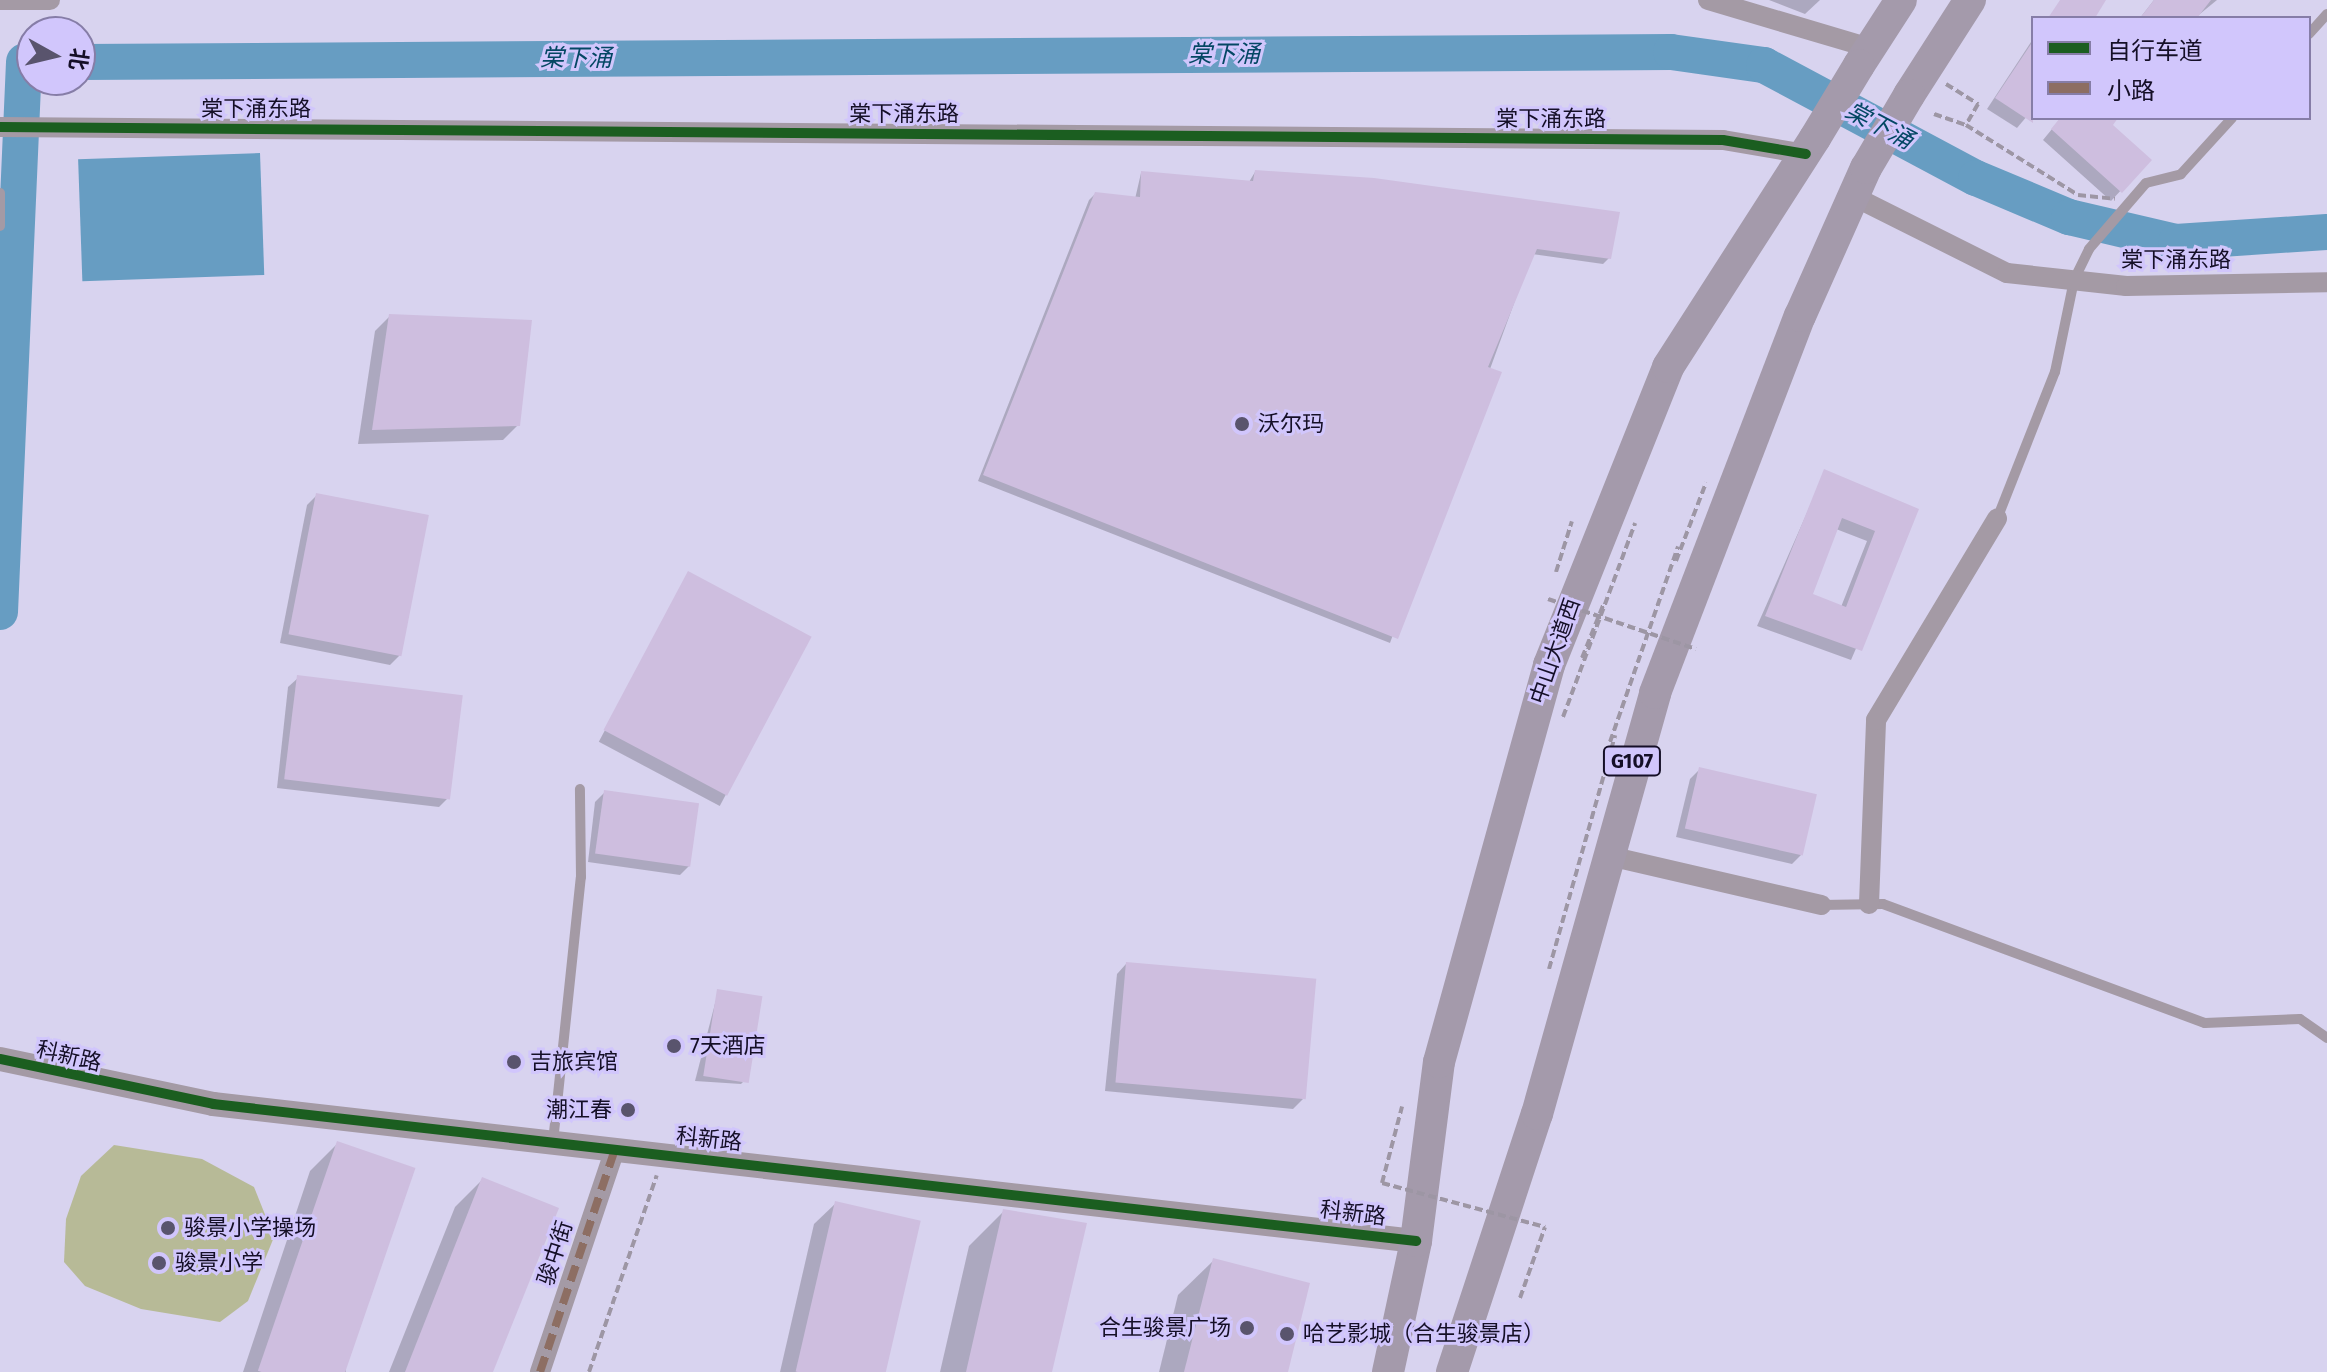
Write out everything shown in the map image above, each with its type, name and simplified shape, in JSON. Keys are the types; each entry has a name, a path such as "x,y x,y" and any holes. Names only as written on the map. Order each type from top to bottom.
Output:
{"highway":[{"name":"中山大道西","path":"1388,1372 1416,1241 1439,1062 1549,665 1668,367 1901,0"},
{"name":"G107","path":"1452,1372 1537,1114 1605,855 1687,603 1860,182 1922,93 1970,0"}],"street":[{"path":"0,0 50,0"},
{"path":"1708,0 1865,57"},
{"name":"棠下涌东路","path":"5,127 1723,140 1810,146"},
{"name":"棠下涌东路","path":"1860,182 2007,273 2126,286 2327,282"},
{"path":"1869,904 1876,720 1997,519"},
{"path":"1605,855 1821,905"},
{"name":"科新路","path":"0,1059 213,1104 1416,1241"},
{"name":"骏中街","path":"540,1372 615,1149"}],"lane":[{"path":"2311,32 2327,14"},
{"path":"1997,519 2055,372 2074,280 2089,249 2146,183 2181,174 2230,120"},
{"path":"0,193 0,226"},
{"path":"553,1142 581,877 580,789"},
{"path":"1821,905 1869,904 2205,1023 2300,1019 2327,1038"}],"path":[{"path":"1922,93 1978,104 1966,125"},
{"path":"1922,93 1966,125 2078,195 2129,201"},
{"path":"1558,726 1606,614 1635,517"},
{"path":"1572,521 1548,599 1696,649"},
{"path":"1606,761 1632,665 1684,534"},
{"path":"1402,1107 1382,1183 1545,1227 1520,1298"},
{"path":"589,1372 664,1154"}],"green space":[{"name":"骏景小学操场","path":"114,1145 202,1159 254,1187 274,1237 248,1301 220,1322 141,1309 85,1286 64,1262 66,1219 81,1176"}],"water":[{"path":"260,153 264,275 82,281 78,159"}],"building":[{"path":"2060,0 2106,0 2096,16 2049,16"},
{"path":"2154,0 2211,0 2199,16 2142,16"},
{"path":"2031,44 2033,123 1995,98"},
{"path":"2058,120 2117,120 2113,125 2152,160 2122,193 2051,129"},
{"name":"沃尔玛","path":"1255,170 1374,178 1620,212 1611,259 1537,249 1488,367 1502,372 1398,639 983,475 1095,192 1140,197 1141,171 1253,181"},
{"path":"389,314 532,320 520,426 372,430"},
{"path":"1824,469 1919,509 1862,651 1765,616","holes":["1842,518 1875,531 1846,607 1813,594"]},
{"path":"316,493 429,515 401,656 289,634"},
{"path":"688,571 812,637 727,796 603,730"},
{"path":"297,675 463,695 450,800 284,779"},
{"path":"1699,767 1817,794 1803,856 1685,828"},
{"path":"604,790 699,803 690,867 595,853"},
{"path":"1126,962 1316,979 1306,1099 1115,1083"},
{"path":"717,989 762,996 749,1083 703,1076"},
{"path":"337,1141 415,1168 345,1372 258,1371"},
{"path":"482,1177 559,1208 493,1372 405,1372"},
{"path":"835,1201 921,1221 886,1372 796,1372"},
{"path":"1003,1209 1087,1223 1052,1372 966,1372"},
{"name":"合生骏景广场","path":"1213,1258 1310,1283 1288,1372 1184,1372"}],"waterway":[{"name":"棠下涌","path":"96,62 1671,52 1764,65 1976,178 2069,217 2176,242 2327,232"},
{"path":"0,612 23,96"}],"marked path":[{"path":"540,1372 615,1149"}],"cycle path":[{"path":"0,127 1723,140 1806,154"},
{"path":"0,1059 213,1104 1416,1241"}],"place":[{"name":"沃尔玛","path":"1242,424"},
{"name":"7天酒店","path":"674,1046"},
{"name":"吉旅宾馆","path":"514,1062"},
{"name":"潮江春","path":"628,1110"},
{"name":"骏景小学操场","path":"168,1228"},
{"name":"骏景小学","path":"159,1263"},
{"name":"合生骏景广场","path":"1247,1328"},
{"name":"哈艺影城（合生骏景店）","path":"1287,1334"}]}
